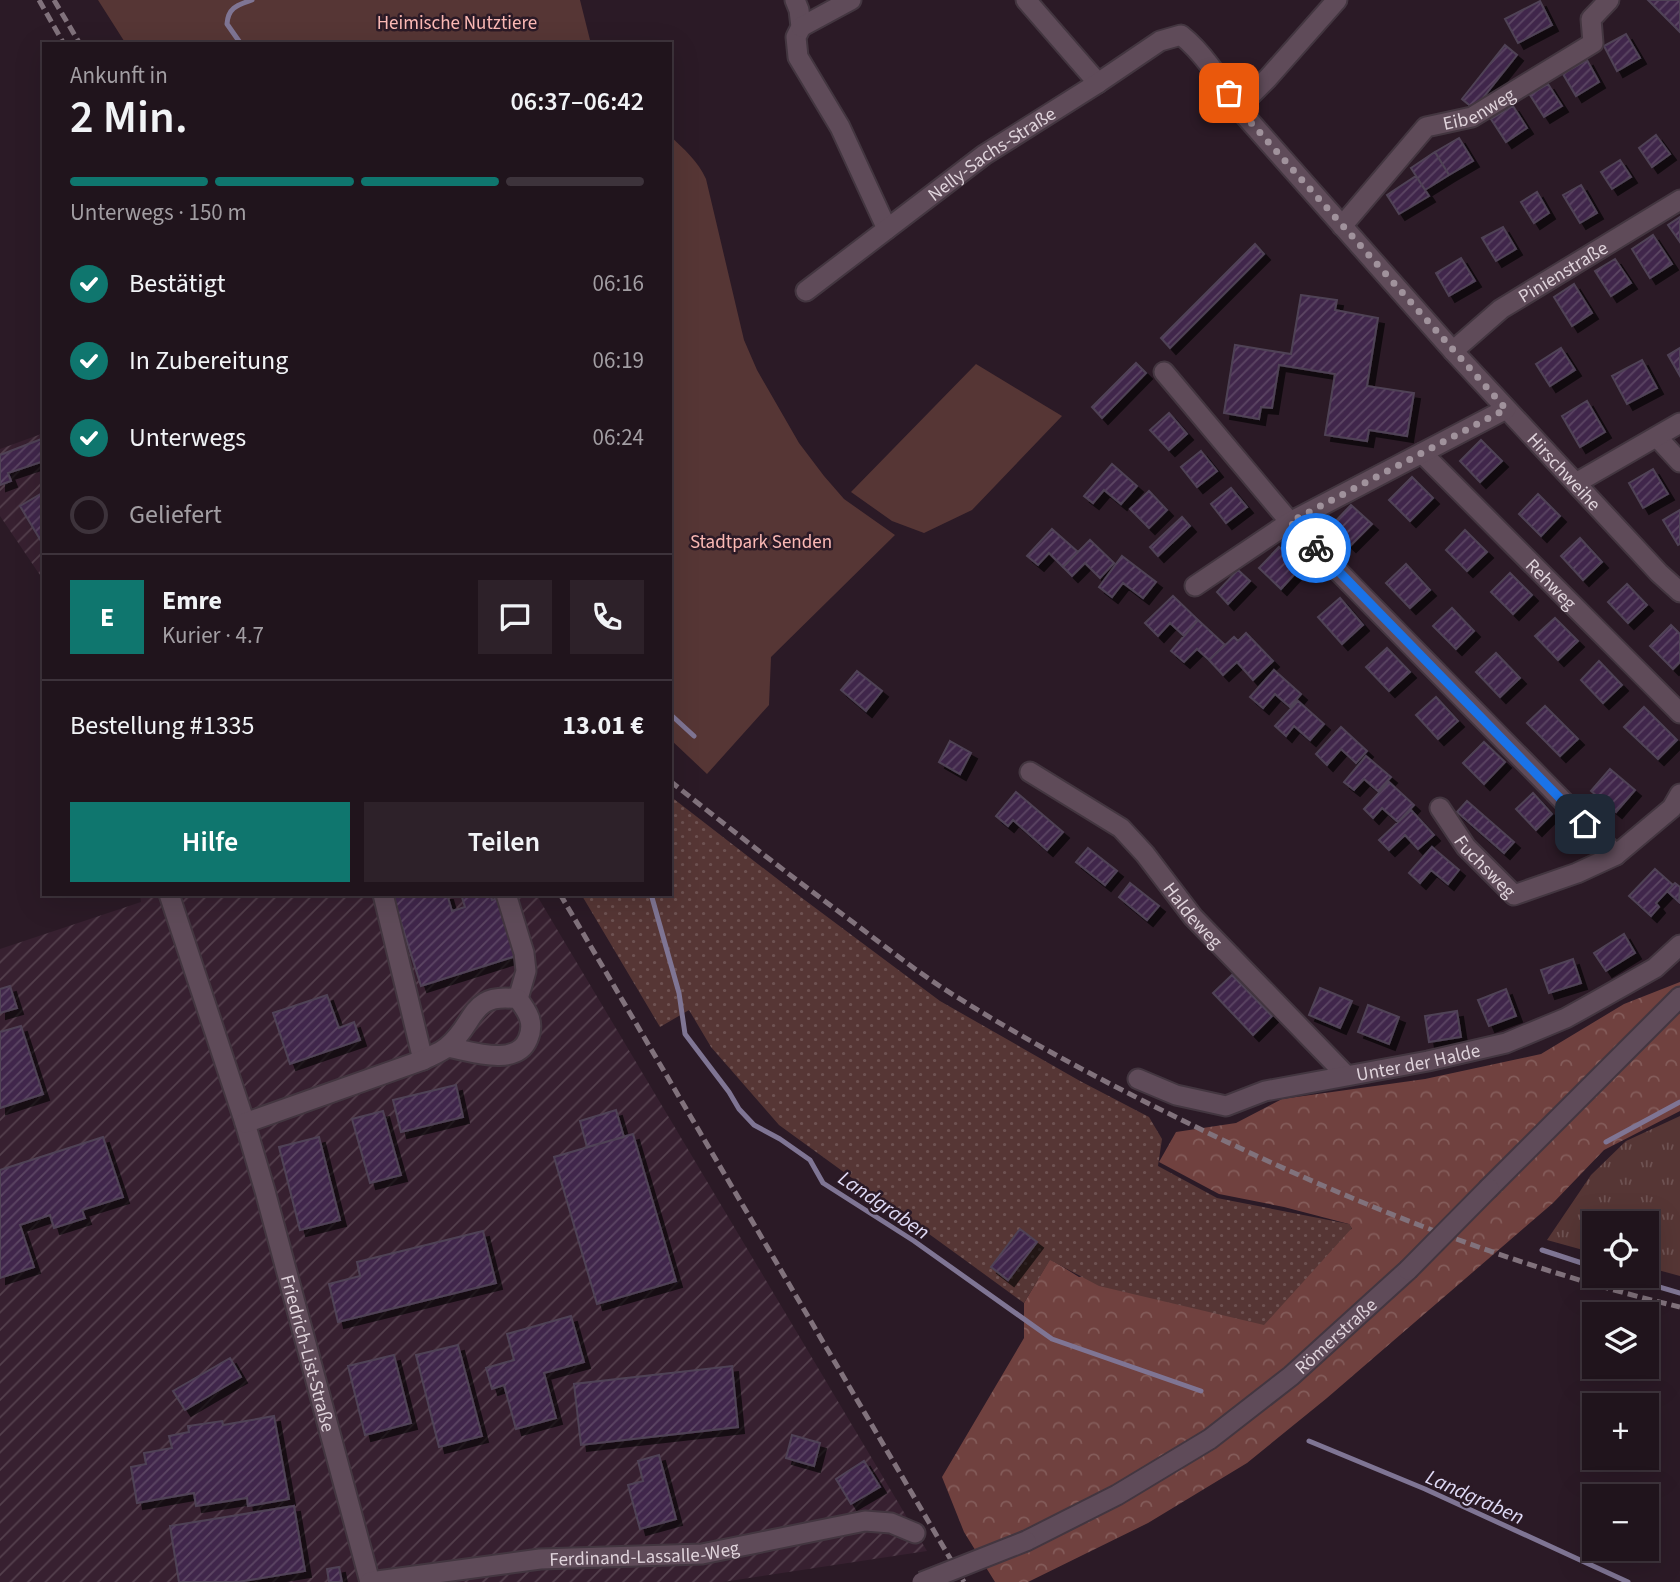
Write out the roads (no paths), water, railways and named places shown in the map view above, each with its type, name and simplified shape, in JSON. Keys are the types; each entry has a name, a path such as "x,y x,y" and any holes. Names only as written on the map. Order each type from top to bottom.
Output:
{"street":[{"path":"795,0 801,27 796,37 798,57 840,127 887,229"},
{"path":"801,27 851,0"},
{"path":"1026,0 1098,83"},
{"name":"Eibenweg","path":"1342,226 1426,127 1472,117 1593,43 1591,19 1609,0"},
{"path":"1238,108 1268,78 1334,1"},
{"name":"Nelly-Sachs-Straße","path":"806,291 984,155 1160,41 1181,35 1219,78 1238,108"},
{"name":"Hirschweihe","path":"1238,108 1453,351 1659,573 1680,592"},
{"name":"Pinienstraße","path":"1453,351 1501,309 1680,200"},
{"path":"1164,372 1290,522 1616,855"},
{"path":"1195,586 1290,522 1506,409"},
{"path":"1576,483 1680,423"},
{"path":"1657,437 1680,462"},
{"name":"Rehweg","path":"1422,453 1680,713"},
{"name":"Haldeweg","path":"1030,772 1122,828 1207,931 1346,1075"},
{"name":"Fuchsweg","path":"1440,808 1466,847 1514,895 1577,873 1616,855 1672,808 1680,794"},
{"name":"Friedrich-List-Straße","path":"170,896 245,1124 340,1464 370,1582"},
{"path":"383,896 422,1060"},
{"path":"507,896 517,926 526,971 518,999"},
{"name":"Unter der Halde","path":"1138,1079 1176,1095 1226,1105 1265,1091 1428,1061 1506,1043 1566,1018 1593,1003 1655,968 1680,945"},
{"path":"245,1124 422,1060 447,1047 483,1001 501,997 518,999 529,1014 531,1030 524,1047 513,1054 499,1056 447,1047"},
{"name":"Römerstraße","path":"922,1582 1026,1541 1117,1494 1210,1438 1291,1376 1408,1270 1680,997"},
{"name":"Ferdinand-Lassalle-Weg","path":"370,1582 540,1559 702,1554 865,1521 891,1523 915,1533"}],"waterway":[{"name":"Landgraben","path":"240,42 227,24 229,14 242,3 252,0"},
{"name":"Landgraben","path":"672,716 694,736"},
{"name":"Landgraben","path":"652,896 679,993 685,1034 739,1109 754,1125 810,1160 823,1183 914,1241 1052,1339 1201,1391"},
{"path":"1606,1142 1680,1102"},
{"path":"1542,1250 1582,1263"},
{"path":"1659,1287 1680,1293"},
{"name":"Landgraben","path":"1309,1441 1425,1489 1628,1582"}],"railway":[{"path":"39,0 63,42"},
{"path":"54,0 79,42"},
{"path":"672,783 931,980 1003,1025 1098,1077 1252,1154 1432,1230 1555,1273 1680,1307"},
{"path":"561,896 964,1582"}],"park label":[{"name":"Heimische Nutztiere","path":"457,22"},
{"name":"Stadtpark Senden","path":"761,541"}]}
